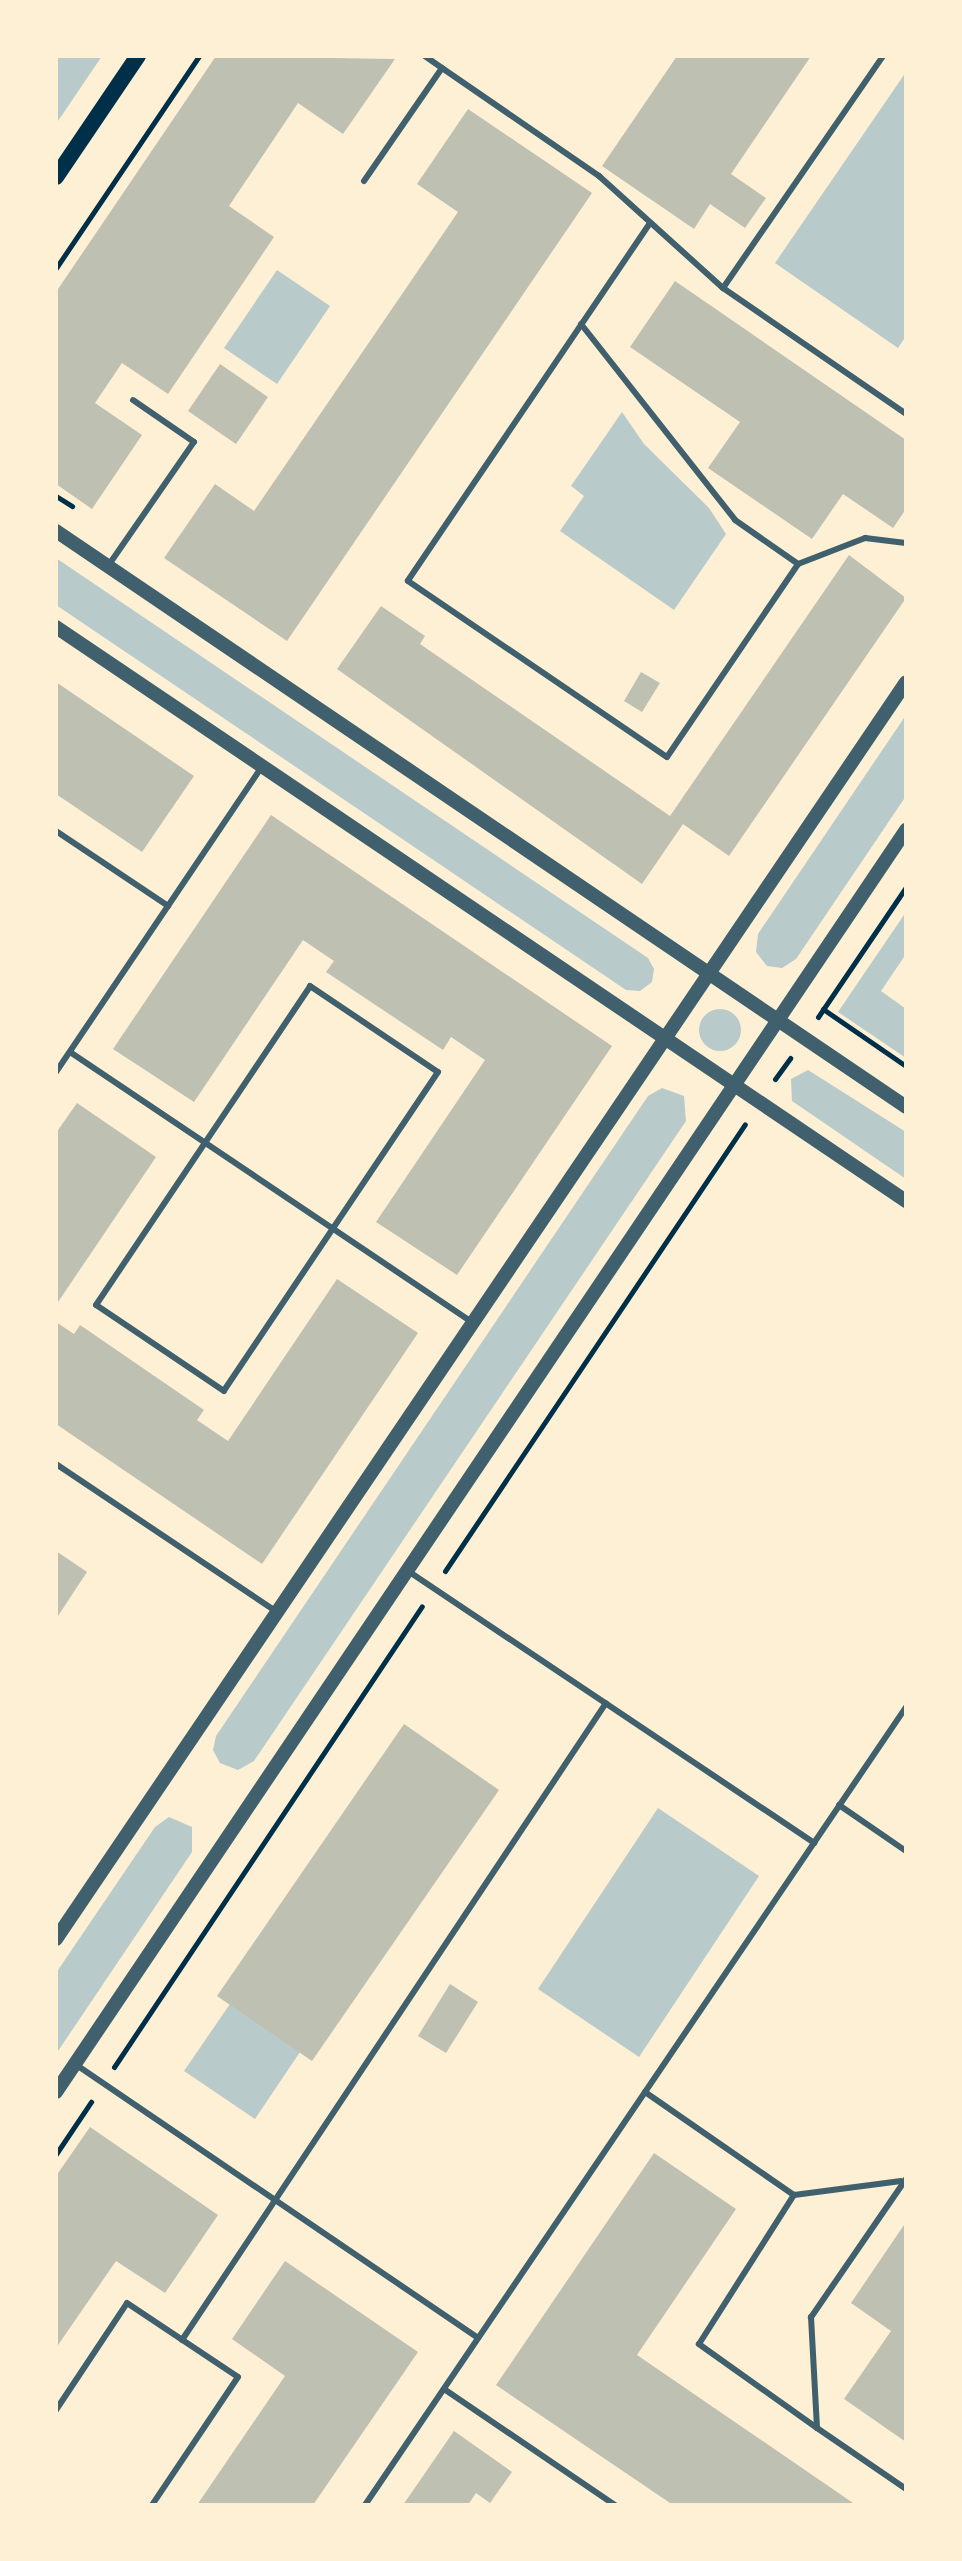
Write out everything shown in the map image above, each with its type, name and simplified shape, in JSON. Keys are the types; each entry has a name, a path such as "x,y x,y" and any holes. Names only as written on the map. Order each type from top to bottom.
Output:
{"main road":[{"path":"56,177 138,56"}],"street":[{"path":"56,531 906,1107"},
{"path":"56,627 906,1201"},
{"path":"56,1939 906,682"},
{"path":"56,2092 906,830"}],"lane":[{"path":"425,56 599,176 723,288 906,414"},
{"path":"723,288 883,56"},
{"path":"364,181 442,68"},
{"path":"650,223 408,581 667,757 798,564 865,538 906,543"},
{"path":"581,324 735,520 798,564"},
{"path":"108,566 194,442 133,400"},
{"path":"56,1072 262,766"},
{"path":"56,831 168,906"},
{"path":"310,986 438,1072 333,1229 224,1391 96,1305 310,986"},
{"path":"70,1052 473,1323"},
{"path":"56,1464 277,1612"},
{"path":"407,1570 814,1843"},
{"path":"182,2340 606,1703"},
{"path":"365,2505 906,1707"},
{"path":"839,1805 906,1851"},
{"path":"75,2064 478,2338"},
{"path":"645,2092 794,2195 904,2180"},
{"path":"817,2428 811,2317 904,2180"},
{"path":"794,2195 699,2344 906,2489"},
{"path":"56,2410 127,2303 238,2377 152,2505"},
{"path":"444,2389 615,2505"}],"path":[{"path":"56,268 199,56"},
{"path":"56,2154 906,887"},
{"path":"823,1009 906,1066"}],"shaded area":[{"path":"56,56 102,56 56,124"},
{"path":"906,72 906,336 898,348 775,263"},
{"path":"277,270 330,306 277,384 224,348"},
{"path":"622,412 644,444 709,508 726,534 674,610 560,531 584,496 571,486"},
{"path":"56,558 648,958 654,969 652,982 640,991 626,990 56,605"},
{"path":"906,715 906,796 796,959 782,968 767,966 756,952 758,934"},
{"path":"906,912 906,954 881,991 906,1009 906,1058 838,1012"},
{"path":"720,1009 735,1015 741,1030 735,1045 720,1051 705,1045 699,1030 705,1015"},
{"path":"808,1070 906,1132 906,1179 792,1101 791,1079"},
{"path":"662,1088 684,1096 686,1121 254,1761 238,1770 220,1763 213,1750 216,1736 648,1096"},
{"path":"658,1808 759,1876 639,2057 538,1989"},
{"path":"169,1817 192,1827 192,1852 56,2054 56,1973 155,1827"},
{"path":"230,2004 300,2052 255,2119 184,2071"}],"building":[{"path":"216,56 395,59 343,134 298,103 229,206 274,237 168,394 122,363 95,403 142,435 92,509 56,484 56,292"},
{"path":"677,56 811,56 731,174 766,198 745,228 710,204 694,229 602,166"},
{"path":"468,109 592,193 287,641 164,558 215,484 254,511 458,212 417,184"},
{"path":"675,281 906,440 906,509 893,528 843,494 812,539 708,468 740,422 630,347"},
{"path":"220,364 268,397 236,444 188,411"},
{"path":"849,555 906,598 729,856 683,824 642,884 337,669 381,606 425,636 420,644 670,816"},
{"path":"641,672 660,683 642,712 624,701"},
{"path":"56,682 194,776 142,852 56,794"},
{"path":"271,815 612,1046 457,1275 376,1222 485,1060 451,1037 443,1050 326,972 334,961 303,940 194,1102 113,1049"},
{"path":"77,1103 156,1157 56,1305 56,1133"},
{"path":"337,1279 418,1333 262,1564 56,1424 56,1322 74,1334 80,1325 204,1410 197,1420 228,1441"},
{"path":"56,1551 87,1572 56,1619"},
{"path":"404,1724 499,1790 312,2061 217,1996"},
{"path":"450,1984 478,2002 446,2053 418,2036"},
{"path":"90,2127 218,2215 165,2293 116,2261 56,2348 56,2176"},
{"path":"654,2153 736,2209 637,2355 856,2505 673,2505 496,2385"},
{"path":"906,2222 906,2442 844,2399 891,2331 851,2303"},
{"path":"285,2261 418,2352 313,2505 197,2505 285,2376 232,2339"},
{"path":"454,2431 512,2472 490,2503 476,2493 468,2505 403,2505"}]}
